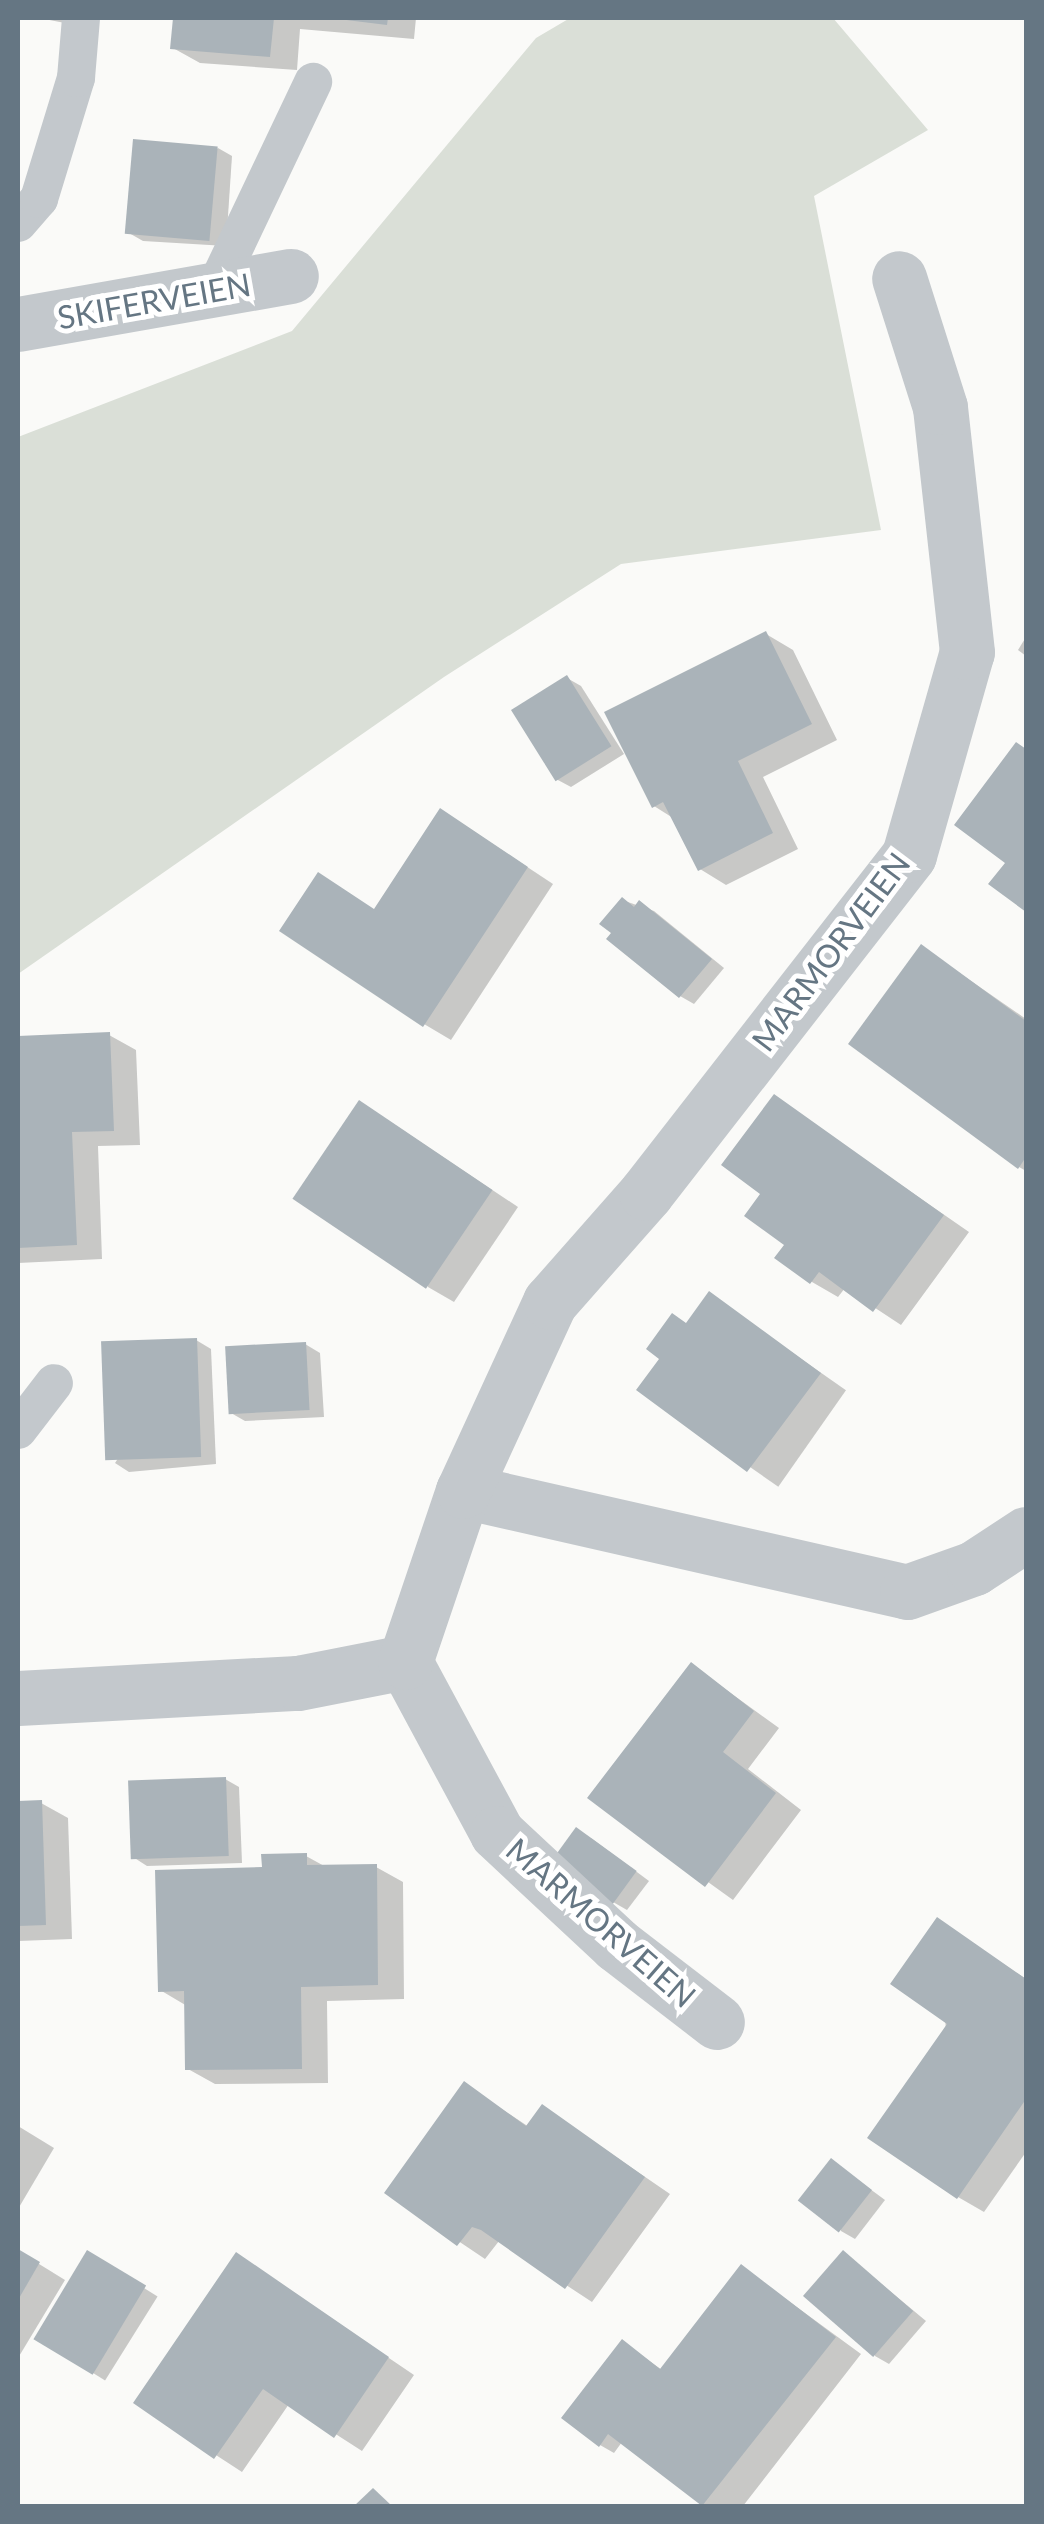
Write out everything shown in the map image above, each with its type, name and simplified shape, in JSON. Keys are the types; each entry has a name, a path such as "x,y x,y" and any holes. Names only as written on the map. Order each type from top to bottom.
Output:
{"street":[{"name":"SKIFERVEIEN","path":"18,324 212,295 290,276"},
{"name":"MARMORVEIEN","path":"718,2022 617,1945 497,1832 405,1662 463,1490 550,1302 646,1193 909,854 967,652 940,406 900,278"},
{"path":"463,1490 907,1592 974,1568 1026,1534"},
{"path":"18,1698 298,1684 405,1662"}],"lane":[{"path":"18,223 39,198 76,78 80,18"},
{"path":"212,295 314,82"},
{"path":"18,1430 54,1383"}],"shaded area":[{"path":"570,18 833,18 928,130 814,196 881,530 621,564 444,677 18,974 18,437 292,331 536,38"}],"building":[{"path":"173,18 274,18 270,57 170,49"},
{"path":"330,18 388,18 387,25"},
{"path":"133,139 218,146 209,241 125,234"},
{"path":"766,631 812,724 738,761 773,833 698,871 663,802 652,808 604,712"},
{"path":"567,675 612,746 556,781 511,710"},
{"path":"1016,742 1026,749 1026,912 988,884 1005,863 954,825"},
{"path":"440,808 528,867 423,1027 279,931 318,872 374,909"},
{"path":"622,897 634,907 639,900 712,959 679,998 606,939 611,933 599,924"},
{"path":"921,944 1026,1021 1026,1157 1018,1169 848,1044"},
{"path":"110,1032 114,1131 72,1132 77,1245 18,1248 18,1036"},
{"path":"774,1094 944,1215 873,1312 819,1272 810,1284 774,1258 784,1245 744,1216 760,1194 721,1165"},
{"path":"359,1100 492,1190 426,1289 292,1199"},
{"path":"709,1291 821,1373 747,1472 636,1390 659,1359 646,1349 672,1313 686,1323"},
{"path":"197,1338 201,1457 105,1460 101,1341"},
{"path":"306,1342 310,1410 229,1414 225,1346"},
{"path":"691,1662 754,1711 723,1752 776,1793 705,1887 587,1798"},
{"path":"226,1777 229,1856 131,1859 128,1780"},
{"path":"42,1800 46,1925 18,1926 18,1801"},
{"path":"576,1827 637,1871 613,1904 552,1860"},
{"path":"307,1853 307,1865 377,1864 378,1985 301,1987 302,2069 185,2070 184,1991 158,1992 155,1870 262,1867 261,1854"},
{"path":"937,1917 1026,1979 1026,2099 957,2199 867,2138 947,2024 890,1984"},
{"path":"464,2081 526,2126 542,2104 645,2177 565,2289 481,2230 472,2227 457,2246 384,2193"},
{"path":"831,2158 872,2190 839,2233 798,2201"},
{"path":"18,2249 40,2262 18,2300"},
{"path":"87,2250 146,2286 93,2375 33,2339"},
{"path":"843,2250 913,2311 873,2357 803,2296"},
{"path":"236,2252 389,2357 334,2438 263,2389 214,2459 133,2403"},
{"path":"741,2264 836,2337 702,2506 608,2434 599,2447 561,2418 622,2339 660,2369"},
{"path":"373,2488 392,2506 354,2506"}]}
